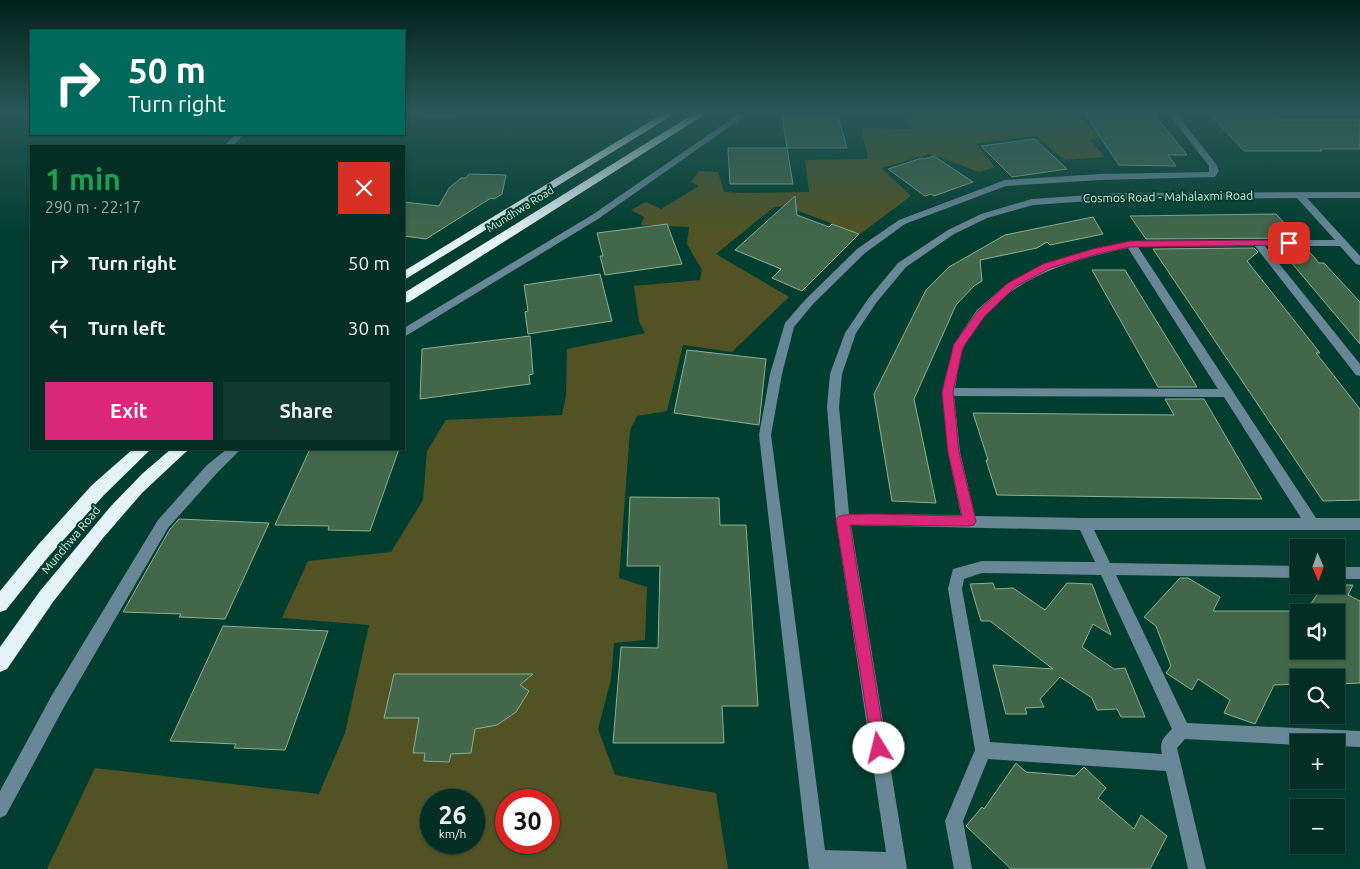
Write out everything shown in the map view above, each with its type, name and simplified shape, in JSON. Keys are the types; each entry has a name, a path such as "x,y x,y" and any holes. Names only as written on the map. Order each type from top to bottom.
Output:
{"highway":[{"name":"Mundhwa Road","path":"405,275 605,154"},
{"name":"Mundhwa Road","path":"405,298 637,154"},
{"path":"586,165 606,173"},
{"name":"Mundhwa Road","path":"0,604 43,551 98,490 142,450"},
{"name":"Mundhwa Road","path":"0,663 31,616 76,558 126,499 180,450"}],"street":[{"path":"405,332 595,217 687,154"},
{"path":"897,865 850,861 817,863 764,435 776,374 789,326 861,251 902,222 1005,183 1100,177 1212,175 1215,171 1213,166 1203,154"},
{"path":"1100,177 1118,196"},
{"path":"1299,195 1360,262"},
{"name":"Cosmos Road - Mahalaxmi Road","path":"897,865 843,520 834,406 836,374 851,333 872,301 902,265 952,232 984,216 1032,202 1118,196 1360,195"},
{"path":"1257,243 1360,372"},
{"path":"969,521 954,452 948,392 958,347 981,313 1012,285 1047,266 1096,251 1130,244 1343,243"},
{"path":"1130,244 1311,522"},
{"path":"948,392 1227,393"},
{"path":"0,809 58,701 163,524 212,469 234,450"},
{"path":"843,520 1084,524 1311,522 1360,524"},
{"path":"1084,524 1182,731"},
{"path":"963,869 954,821 983,750 955,589 958,574 982,568 1290,572"},
{"path":"1345,573 1360,573"},
{"path":"1197,869 1168,745 1182,731 1360,738"},
{"path":"983,750 1173,764"}],"shaded area":[{"path":"867,154 984,154 995,167 979,172 930,154 881,168 911,196 860,234 785,206 774,207 716,254 789,297 732,352 683,345 667,411 637,416 630,430 619,578 647,587 645,640 614,643 611,679 598,729 615,775 716,793 728,869 47,869 95,768 319,794 345,733 369,625 282,618 308,561 391,552 423,500 427,451 446,420 562,415 566,396 567,349 645,333 639,321 634,286 700,280 702,270 687,244 689,227 641,225 644,217 631,210 646,202 661,209 699,186 691,182 699,171 718,172 724,192 809,192 805,160 867,159"},
{"path":"1057,154 1102,154 1105,157 1065,160"}],"building":[{"path":"728,154 788,154 793,184 730,184"},
{"path":"989,154 1051,154 1067,169 1012,177"},
{"path":"1111,154 1187,155 1168,155 1176,166 1119,165"},
{"path":"934,156 973,182 934,196 931,194 925,196 888,169 922,158"},
{"path":"469,174 506,175 502,194 494,199 491,198 426,239 405,236 405,202 439,206 449,188 461,178 466,178"},
{"path":"795,196 797,215 829,227 832,224 859,234 802,291 772,278 781,269 735,250"},
{"path":"1276,214 1298,238 1146,239 1130,216"},
{"path":"1093,217 1103,234 1050,245 1047,242 1037,248 980,260 982,281 974,286 956,305 914,399 936,503 892,501 874,394 926,290 949,267 1005,235"},
{"path":"667,224 682,264 605,275 600,256 603,256 597,233"},
{"path":"1254,248 1258,252 1247,261 1320,353 1316,353 1360,409 1360,500 1323,501 1153,249"},
{"path":"1279,248 1306,248 1319,263 1324,263 1360,302 1360,344"},
{"path":"1092,270 1125,270 1197,387 1158,387"},
{"path":"600,274 612,321 528,334 525,312 528,311 524,285"},
{"path":"530,336 533,374 529,375 530,384 420,399 422,349"},
{"path":"687,350 766,359 759,425 674,413"},
{"path":"1165,399 1204,399 1262,499 997,495 973,413 1174,415"},
{"path":"310,450 399,450 370,531 328,530 329,526 275,525"},
{"path":"630,497 719,498 720,525 746,525 758,706 722,706 724,743 613,743 621,647 658,648 660,566 627,566"},
{"path":"179,519 269,523 225,619 179,617 181,614 123,612 170,529"},
{"path":"1180,578 1188,578 1220,597 1213,611 1290,611 1290,659 1345,659 1345,604 1311,604 1318,594 1345,594 1345,585 1353,585 1348,595 1360,601 1360,683 1345,684 1345,669 1290,669 1290,684 1274,685 1255,724 1224,713 1230,700 1198,679 1192,690 1166,673 1171,666 1156,626 1144,617"},
{"path":"993,583 995,589 1013,588 1045,610 1067,583 1092,584 1111,635 1093,624 1082,647 1114,669 1125,668 1145,717 1121,717 1117,709 1097,710 1092,698 1060,677 1040,699 1044,707 1025,708 1027,714 1006,714 993,665 1053,669 990,621 981,621 970,584"},
{"path":"223,626 328,631 285,750 234,748 236,744 170,741"},
{"path":"394,674 533,674 520,685 529,691 516,712 497,725 475,729 471,753 451,754 449,762 424,761 425,753 413,753 419,718 384,718"},
{"path":"1016,763 1026,772 1075,776 1084,767 1106,788 1098,798 1134,829 1141,815 1167,836 1150,869 1011,869 966,826 982,807 984,809"}],"route":[{"path":"879,748 843,520 969,521 954,452 948,392 958,347 981,313 1012,285 1047,266 1096,251 1130,244 1289,243"}]}
